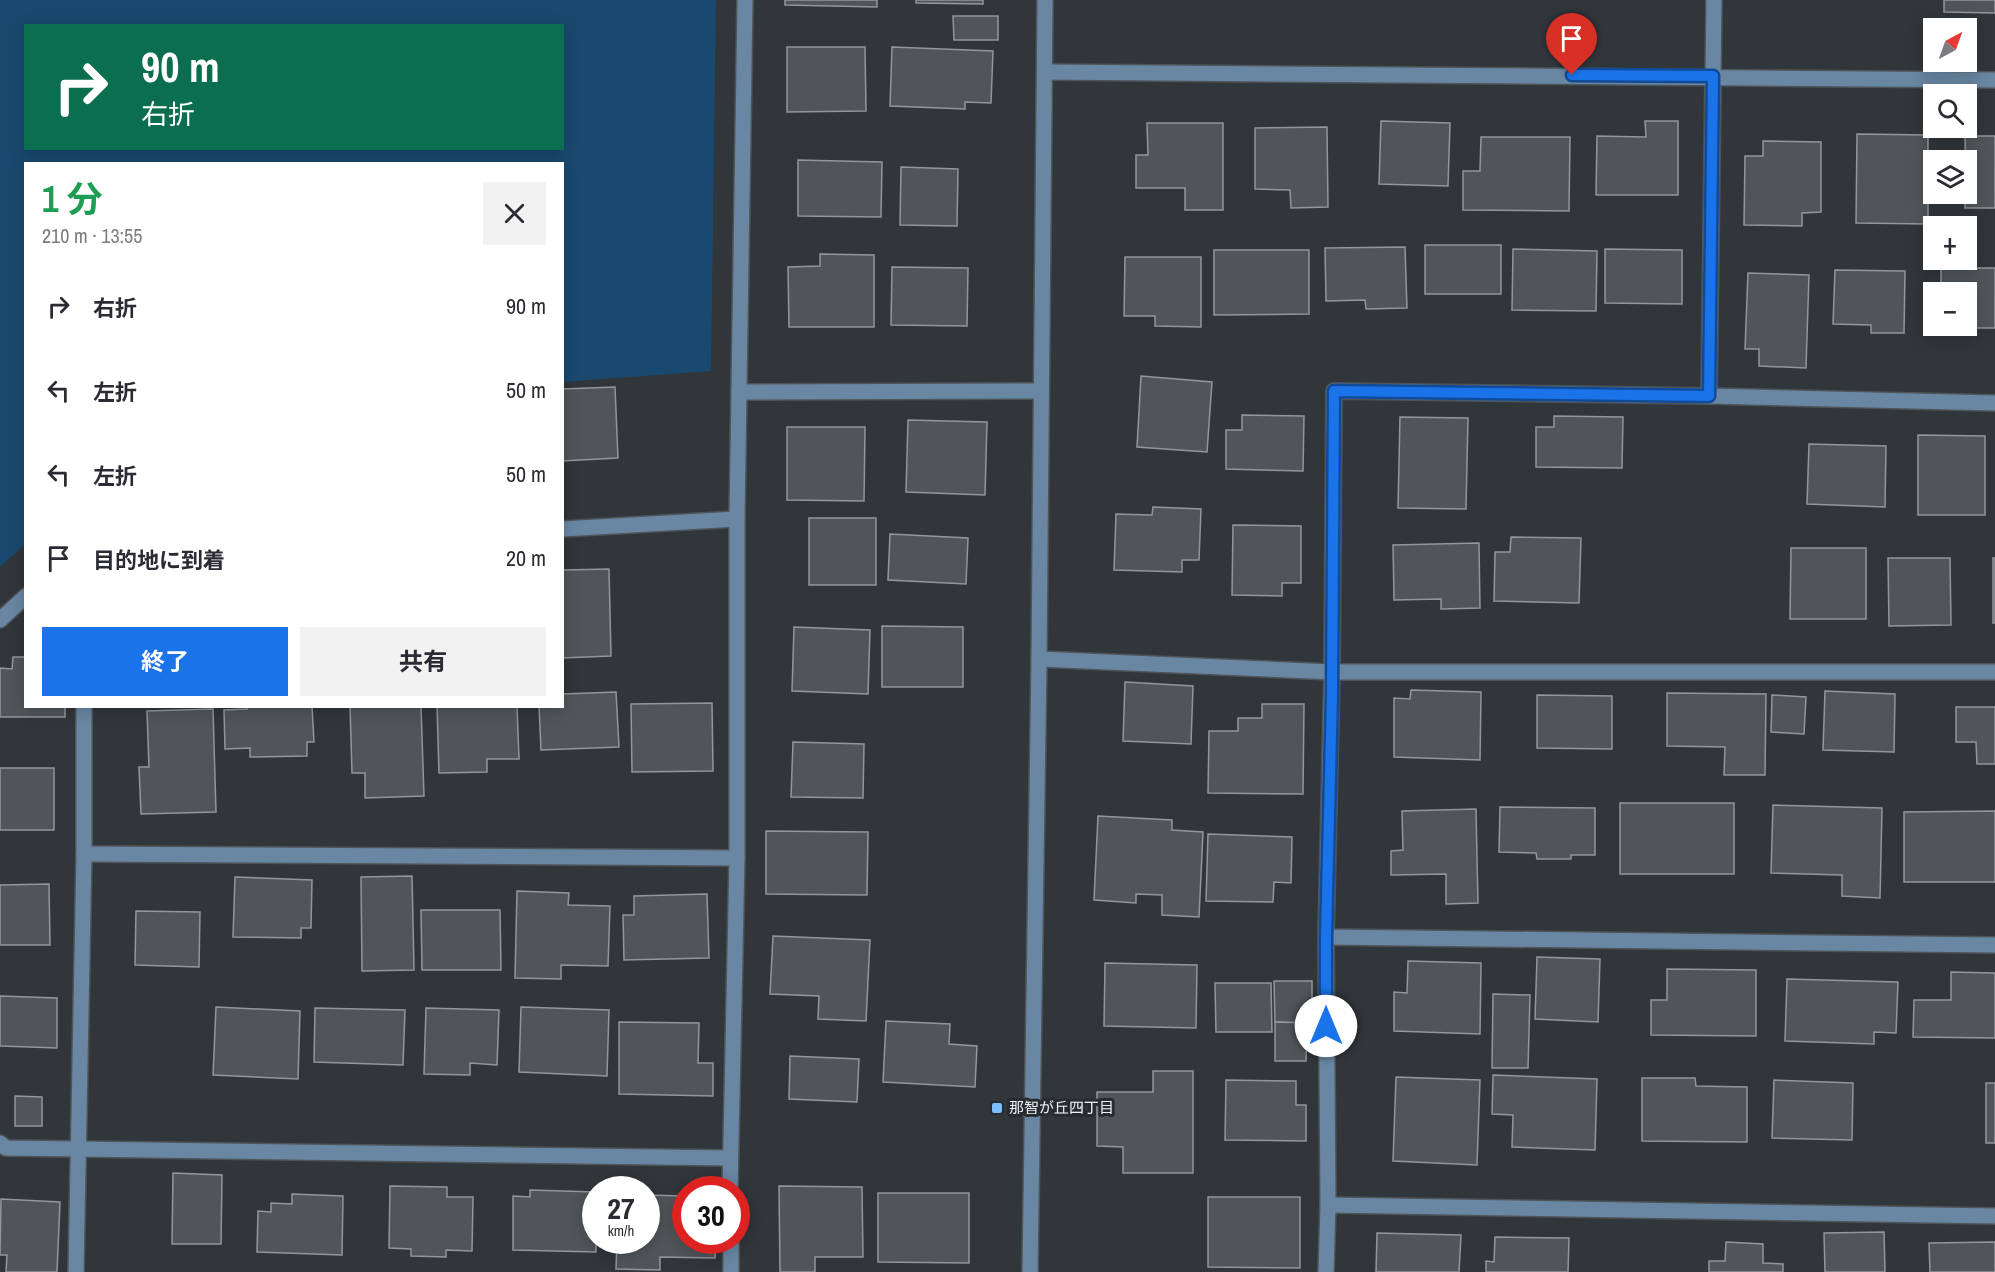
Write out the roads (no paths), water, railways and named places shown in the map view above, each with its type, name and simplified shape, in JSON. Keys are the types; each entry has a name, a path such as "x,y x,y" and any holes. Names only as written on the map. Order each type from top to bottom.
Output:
{"street":[{"path":"730,1176 737,858 737,519 745,0"},
{"path":"1030,1272 1045,0"},
{"path":"1709,396 1714,0"},
{"path":"1045,72 1995,80"},
{"path":"739,392 1041,391"},
{"path":"1326,1272 1328,1205 1326,937 1332,672 1334,391 1709,396 1995,403"},
{"path":"564,529 737,519"},
{"path":"0,620 24,598"},
{"path":"1039,659 1332,672 1995,672"},
{"path":"76,1272 84,854 84,708"},
{"path":"84,854 737,858"},
{"path":"1326,937 1995,945"},
{"path":"0,1143 6,1148 78,1150 730,1158"},
{"path":"1328,1205 1995,1216"},
{"path":"731,1254 731,1272"}],"place":[{"name":"那智が丘四丁目","path":"997,1108"}]}
